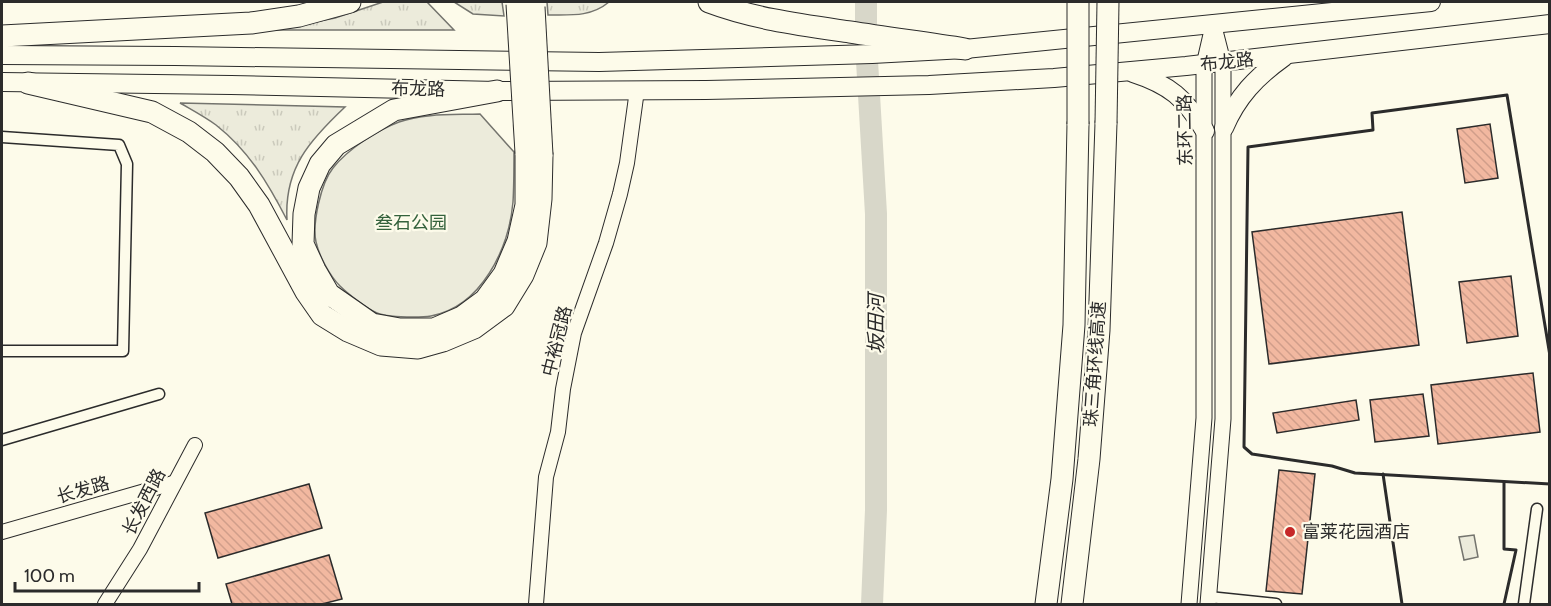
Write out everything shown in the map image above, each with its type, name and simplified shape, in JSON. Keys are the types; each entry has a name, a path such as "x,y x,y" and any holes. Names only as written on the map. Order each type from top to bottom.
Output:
{"highway":[{"path":"2,36 250,23 299,16 350,2"},
{"path":"709,2 751,14 809,26 965,49"},
{"name":"珠三角环线高速","path":"1046,604 1062,479 1074,325 1078,2"},
{"name":"珠三角环线高速","path":"1072,604 1089,459 1099,330 1108,2"},
{"path":"28,83 152,112 189,132 215,152 239,177 259,205 306,292 322,315 348,331 381,345 418,348 444,341 474,328 504,306 523,275 536,243 541,199 534,154 525,4"},
{"path":"497,91 394,110 336,145 320,164 309,188 304,214 303,244 329,294 372,324 400,329 434,329 462,317 485,300 504,274 518,241 534,154"}],"main road":[{"path":"965,49 1431,2"},
{"path":"1209,601 1223,419 1223,62 1213,23"},
{"name":"东环二路","path":"1189,604 1204,418 1204,64 1213,23"},
{"name":"布龙路","path":"2,82 497,91 903,85 1129,72 1550,24"},
{"name":"布龙路","path":"2,55 599,62 965,49"},
{"path":"1224,128 1243,92 1256,78 1285,56"},
{"path":"1129,72 1165,86 1180,97 1193,111 1205,131"}],"street":[{"name":"中裕冠路","path":"536,604 546,477 558,432 563,388 574,333 606,243 620,194 627,163 637,90"},
{"path":"2,137 119,145 127,164 123,351 2,351"},
{"path":"2,440 159,394"},
{"name":"长发西路","path":"105,604 140,549 195,445"},
{"name":"长发路","path":"2,532 173,483"},
{"path":"1524,604 1537,509"},
{"path":"1209,601 1276,604"}],"green space":[{"path":"383,2 427,2 454,30 274,30 335,18"},
{"path":"454,2 502,2 504,16 473,14"},
{"path":"547,2 609,2 588,13 548,15"},
{"path":"180,103 345,107 321,131 302,156 290,185 287,220 265,181 228,135 203,116"},
{"name":"叁石公园","path":"480,114 514,152 510,220 506,238 489,273 464,301 449,310 431,316 390,316 373,311 352,297 336,282 317,248 316,214 321,193 329,175 339,161 363,141 399,122 429,116"},
{"path":"1474,535 1478,557 1464,560 1459,537"}],"building":[{"path":"1490,124 1498,178 1465,183 1457,129"},
{"path":"1402,212 1419,345 1269,364 1252,232"},
{"path":"1511,276 1518,336 1467,343 1459,282"},
{"path":"1533,373 1540,432 1438,444 1431,385"},
{"path":"1423,394 1429,436 1375,442 1370,400"},
{"path":"1356,400 1359,420 1277,433 1273,413"},
{"name":"富莱花园酒店","path":"1279,470 1315,474 1302,594 1266,591"},
{"path":"309,484 322,528 218,558 205,513"},
{"path":"329,555 342,599 322,604 232,604 226,584"}],"waterway":[{"name":"坂田河","path":"866,2 866,28"},
{"name":"坂田河","path":"866,44 876,214 876,510 872,604"}],"wall":[{"path":"1550,356 1507,95 1372,113 1373,130 1248,147 1244,447 1252,454 1332,466 1355,473 1550,484"},
{"path":"1383,474 1402,604"},
{"path":"1504,482 1504,549 1516,550 1504,604"}],"place":[{"name":"富莱花园酒店","path":"1290,532"}]}
